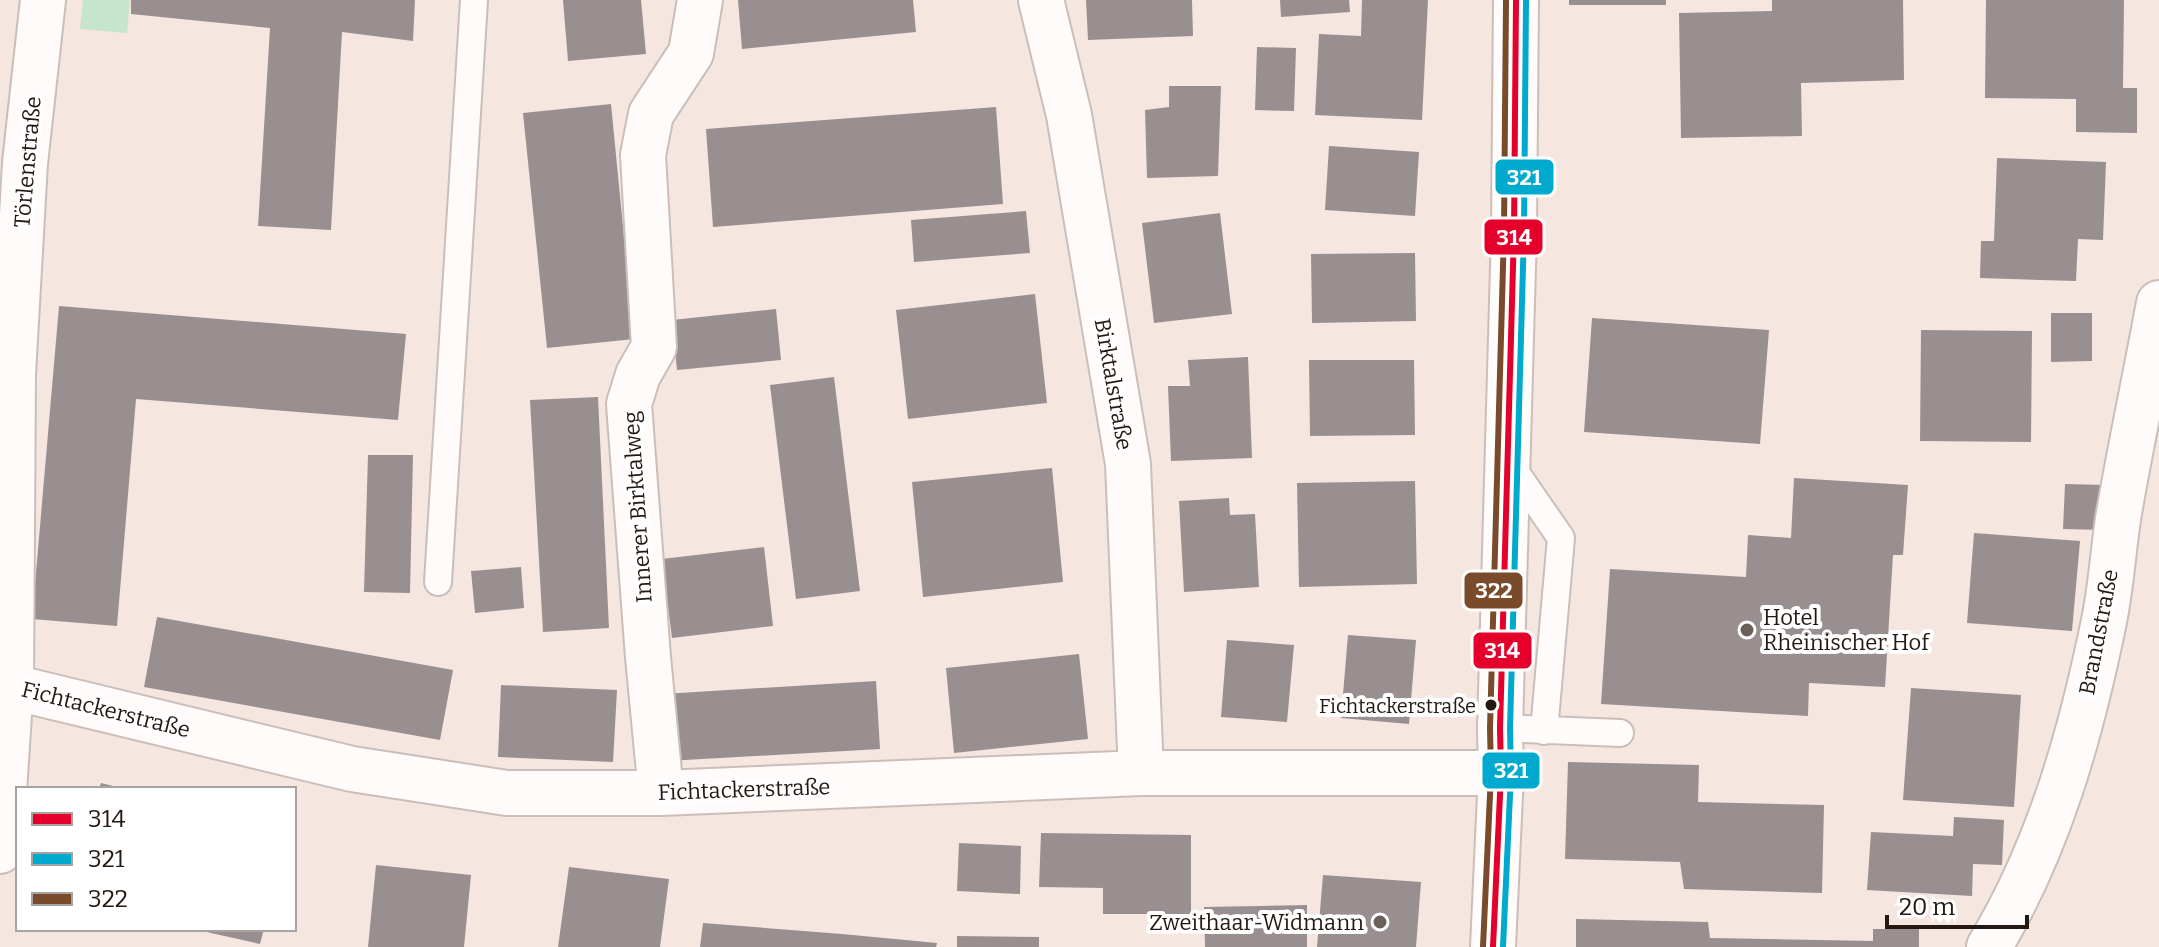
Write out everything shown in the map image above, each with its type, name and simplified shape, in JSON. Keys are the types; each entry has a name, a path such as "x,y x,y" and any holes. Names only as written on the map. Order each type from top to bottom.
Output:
{"street":[{"name":"Törlenstraße","path":"0,851 6,685 7,373 43,0"},
{"name":"Innerer Birktalweg","path":"661,793 629,404 638,375 654,347 643,155 651,114 671,79 691,53 700,0"},
{"name":"Birktalstraße","path":"1041,0 1069,115 1128,464 1141,773"},
{"path":"1493,947 1501,773 1516,0"},
{"name":"Brandstraße","path":"1989,947 2014,903 2068,769 2104,620 2119,516 2159,303"},
{"name":"Fichtackerstraße","path":"6,685 352,769 507,793 661,793 1141,773 1501,773"}],"lane":[{"path":"438,582 474,0"},
{"path":"1508,461 1561,538 1544,731"},
{"path":"1500,728 1620,733"}],"green space":[{"path":"83,0 130,0 127,33 80,29"}],"building":[{"path":"131,0 415,0 413,41 342,32 331,230 258,226 270,28 131,14"},
{"path":"563,0 641,0 646,54 568,61"},
{"path":"738,0 913,0 916,32 742,49"},
{"path":"1086,0 1192,0 1193,36 1088,40"},
{"path":"1280,0 1349,0 1350,12 1281,17"},
{"path":"1362,0 1428,0 1422,120 1315,115 1319,34 1361,36"},
{"path":"1569,0 1666,0 1666,5 1569,5"},
{"path":"1772,0 1903,0 1904,80 1801,83 1802,136 1681,138 1679,13 1772,11"},
{"path":"1986,0 2124,0 2123,88 2137,88 2137,133 2076,132 2076,99 1985,98"},
{"path":"1257,47 1296,48 1294,111 1255,110"},
{"path":"1169,86 1221,86 1218,176 1147,178 1145,110 1169,107"},
{"path":"611,104 634,339 547,348 523,113"},
{"path":"996,107 1003,204 713,227 706,129"},
{"path":"1329,146 1419,152 1415,216 1325,210"},
{"path":"1997,158 2106,162 2103,240 2078,239 2076,281 1980,278 1981,241 1994,241"},
{"path":"1026,211 1030,253 914,262 911,220"},
{"path":"1220,213 1232,314 1154,323 1142,223"},
{"path":"1415,253 1416,321 1312,323 1311,254"},
{"path":"1035,294 1047,403 908,419 896,310"},
{"path":"59,306 406,334 398,420 136,399 117,626 32,619"},
{"path":"776,309 781,360 677,370 672,320"},
{"path":"2051,313 2092,313 2092,361 2051,362"},
{"path":"1592,318 1769,330 1760,444 1584,432"},
{"path":"1921,330 2032,331 2031,442 1920,441"},
{"path":"1248,357 1252,458 1171,461 1168,386 1190,386 1188,360"},
{"path":"1309,360 1414,360 1415,435 1310,436"},
{"path":"834,377 860,591 796,599 770,385"},
{"path":"598,397 609,628 543,632 530,400"},
{"path":"368,455 413,455 410,593 364,592"},
{"path":"1052,468 1063,582 923,597 912,482"},
{"name":"Hotel Rheinischer Hof","path":"1794,478 1908,485 1903,555 1893,555 1885,687 1809,683 1808,716 1601,704 1610,569 1746,577 1748,535 1791,538"},
{"path":"1415,481 1417,584 1299,587 1297,483"},
{"path":"2065,484 2106,485 2105,530 2063,529"},
{"path":"1229,498 1230,515 1255,514 1259,587 1184,592 1179,501"},
{"path":"1974,533 2080,541 2072,631 1967,623"},
{"path":"764,547 773,626 672,638 662,559"},
{"path":"521,567 524,608 475,613 471,571"},
{"path":"157,617 453,670 440,740 144,687"},
{"path":"1348,635 1416,640 1409,724 1341,718"},
{"path":"1227,640 1294,645 1287,722 1221,717"},
{"path":"1079,654 1088,739 954,753 946,668"},
{"path":"876,681 880,749 667,761 663,694"},
{"path":"501,685 617,690 613,762 498,757"},
{"path":"1911,688 2021,695 2014,807 1903,800"},
{"path":"1568,762 1699,765 1698,802 1824,805 1822,893 1684,889 1680,862 1565,859"},
{"path":"1954,817 2004,820 2002,865 1973,864 1972,896 1867,890 1871,832 1953,836"},
{"path":"1041,833 1191,835 1191,914 1103,914 1103,888 1039,887"},
{"path":"959,843 1021,846 1020,894 957,891"},
{"path":"376,865 471,875 464,947 368,947"},
{"path":"569,867 669,879 660,947 558,947"},
{"path":"1323,875 1421,882 1416,947 1317,947"},
{"path":"1307,905 1307,947 1205,947 1204,907"},
{"path":"1576,919 1708,922 1710,938 1873,941 1873,929 1919,929 1919,947 1576,947"},
{"path":"703,923 937,943 936,947 700,947"},
{"path":"202,931 263,931 260,944"},
{"path":"957,936 1039,937 1039,947 957,947"}],"transit line":[{"name":"322","path":"1483,947 1491,773 1504,231 1506,0"},
{"name":"314","path":"1493,947 1501,773 1514,231 1516,0"},
{"name":"321","path":"1503,947 1511,773 1524,231 1526,0"}],"place":[{"name":"Hotel Rheinischer Hof","path":"1747,630"},
{"name":"Fichtackerstraße","path":"1491,705"},
{"name":"Zweithaar-Widmann","path":"1380,922"}]}
